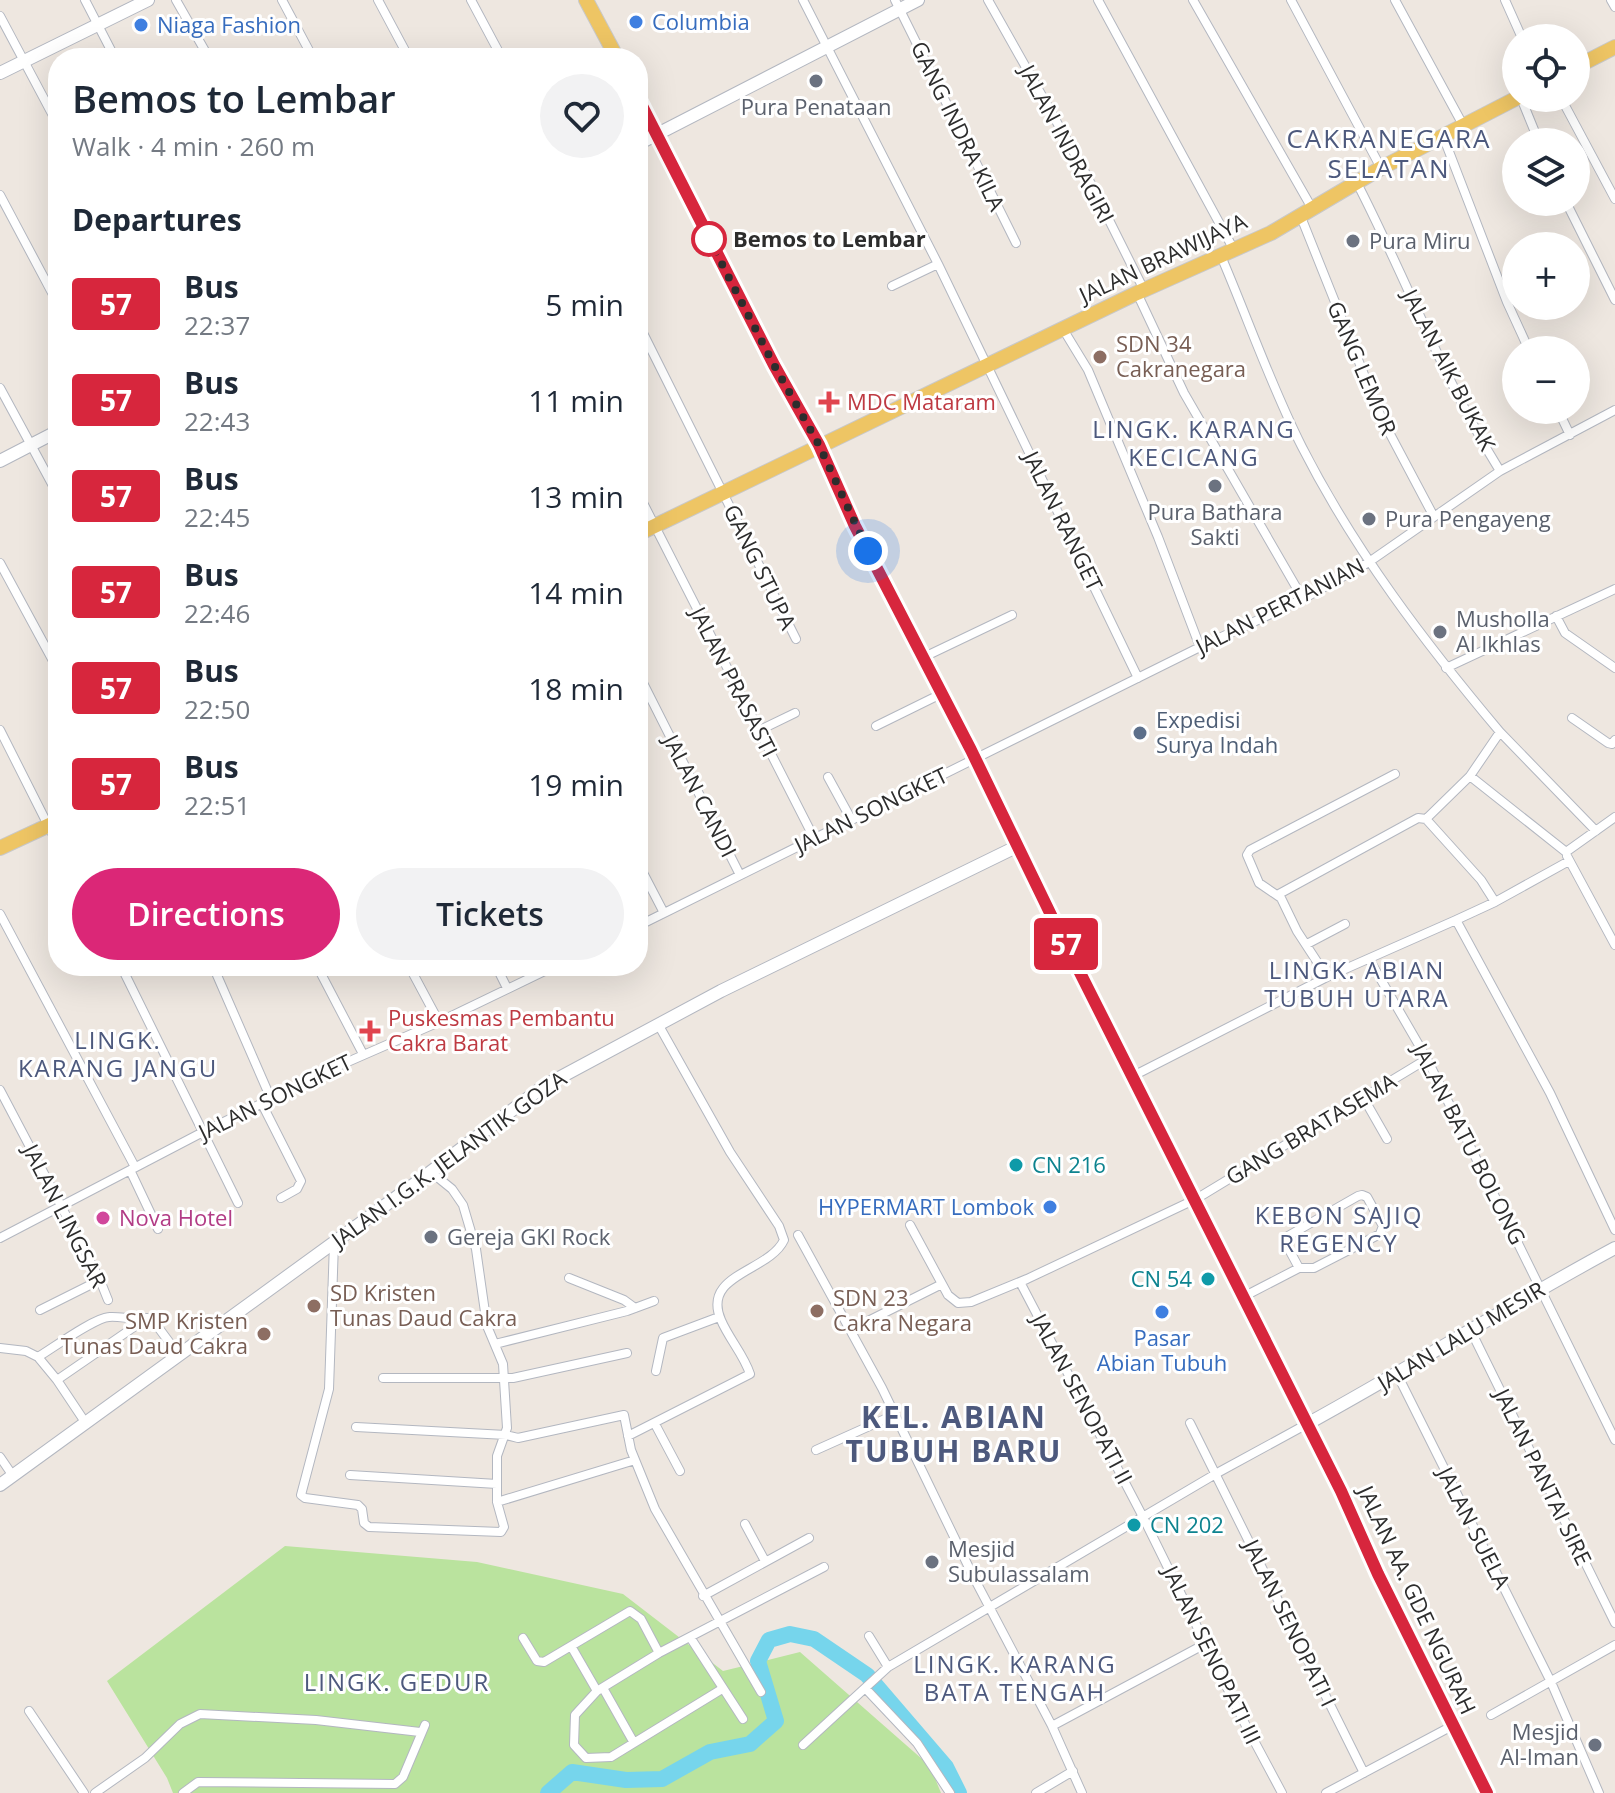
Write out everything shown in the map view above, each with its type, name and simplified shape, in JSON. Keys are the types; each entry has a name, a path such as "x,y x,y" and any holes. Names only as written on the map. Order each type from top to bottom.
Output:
{"main road":[{"path":"586,0 612,48"},
{"path":"1590,60 1615,47"},
{"name":"JALAN BRAWIJAYA","path":"648,529 1140,291 1228,253 1307,213 1381,168 1502,106"},
{"name":"JALAN AA. GDE NGURAH","path":"648,117 774,365 819,445 855,526 1196,1199 1487,1793"},
{"path":"0,848 48,826"}],"street":[{"path":"85,0 110,48"},
{"path":"0,73 148,0"},
{"path":"176,0 203,48"},
{"path":"282,0 308,48"},
{"path":"378,0 404,48"},
{"path":"471,0 497,48"},
{"name":"JALAN RANGET","path":"803,0 938,264 1138,678"},
{"path":"648,139 828,46 897,4 918,0"},
{"name":"JALAN INDRAGIRI","path":"988,0 1086,174 1184,393 1303,599"},
{"path":"1098,0 1228,253 1301,445 1369,562 1446,668 1500,732 1596,831"},
{"name":"GANG LEMOR","path":"1193,0 1307,213 1381,417 1433,515"},
{"path":"1291,0 1381,168"},
{"path":"1395,0 1463,125"},
{"path":"1505,0 1516,24"},
{"path":"1611,0 1615,7"},
{"name":"GANG INDRA KILA","path":"897,4 1016,243"},
{"path":"0,16 48,106"},
{"path":"1568,112 1615,199"},
{"path":"1443,136 1523,336"},
{"name":"JALAN AIK BUKAK","path":"1357,183 1456,395 1500,471"},
{"path":"0,195 48,285"},
{"path":"1573,216 1615,300"},
{"path":"892,286 938,264"},
{"path":"1063,329 1088,370 1200,647"},
{"name":"GANG STUPA","path":"648,343 796,639"},
{"path":"0,388 48,474"},
{"name":"JALAN PERTANIAN","path":"975,759 1303,599 1369,562 1500,471 1615,410"},
{"path":"1565,424 1570,435"},
{"path":"0,461 48,436"},
{"name":"JALAN PRASASTI","path":"648,512 814,838"},
{"path":"0,563 48,652"},
{"path":"1446,668 1615,589"},
{"path":"922,658 1012,615"},
{"path":"1556,616 1565,633 1615,668"},
{"name":"JALAN CANDI","path":"648,693 740,875"},
{"path":"876,726 941,694"},
{"path":"758,731 795,713"},
{"path":"1572,718 1608,743 1612,744 1615,740"},
{"path":"0,730 48,815"},
{"path":"1426,819 1470,776 1500,732"},
{"name":"JALAN SONGKET","path":"648,921 975,759"},
{"path":"1327,977 1297,931 1279,894 1259,883 1247,855 1250,850 1395,774"},
{"path":"1470,776 1567,856 1615,945"},
{"path":"828,777 851,819"},
{"path":"1133,1076 1327,977 1495,902 1567,856 1615,817"},
{"path":"1279,894 1418,818 1426,819 1481,880 1495,902"},
{"name":"JALAN I.G.K. JELANTIK GOZA","path":"0,1485 431,1172 544,1086 658,1024 1018,846"},
{"path":"648,882 664,913"},
{"path":"0,914 132,1169 158,1229"},
{"path":"1456,920 1550,1093 1615,1230"},
{"path":"1307,944 1345,924"},
{"name":"JALAN BATU BOLONG","path":"1372,958 1427,1059 1615,1440"},
{"path":"126,976 238,1203"},
{"path":"217,976 301,1181 297,1189 281,1198"},
{"path":"322,976 360,1056"},
{"path":"414,976 439,1022"},
{"path":"501,976 507,988"},
{"name":"JALAN SONGKET","path":"0,1238 203,1132 533,976"},
{"path":"628,1436 749,1376 751,1373 746,1363 719,1317 718,1298 722,1288 778,1249 783,1242 783,1234 723,1140 658,1024"},
{"name":"GANG BRATASEMA","path":"942,1284 950,1298 965,1303 1020,1282 1196,1199 1427,1059"},
{"name":"JALAN LINGSAR","path":"0,1090 108,1300"},
{"path":"1363,1097 1387,1139"},
{"path":"334,1243 329,1389 301,1492 305,1498 358,1505 362,1509 364,1523 369,1527 503,1530 497,1502 497,1456 506,1435 503,1364 487,1326 478,1257 463,1205 452,1189 431,1172"},
{"path":"1243,1298 1299,1268 1314,1268 1382,1232 1383,1226 1365,1195 1358,1196 1286,1238 1286,1247 1299,1268"},
{"path":"850,1330 942,1284 910,1225"},
{"path":"798,1235 894,1415 1052,1726 1082,1793"},
{"name":"JALAN LALU MESIR","path":"1307,1424 1615,1248"},
{"path":"569,1278 624,1300 635,1308"},
{"path":"40,1310 100,1280"},
{"name":"JALAN SENOPATI II","path":"1020,1282 1143,1517"},
{"path":"495,1344 654,1301"},
{"path":"38,1357 94,1322 110,1317 124,1320 147,1318 155,1323 178,1354"},
{"path":"656,1371 663,1338 719,1317"},
{"path":"57,1380 147,1318"},
{"name":"JALAN PANTAI SIRE","path":"1471,1331 1615,1623"},
{"path":"0,1348 26,1351 38,1357 85,1422"},
{"path":"383,1378 519,1377 627,1353"},
{"name":"JALAN SUELA","path":"1397,1374 1551,1682 1599,1793"},
{"path":"356,1427 518,1438 624,1415 635,1460 655,1509 761,1692"},
{"path":"816,1450 894,1415"},
{"name":"JALAN SENOPATI I","path":"1190,1423 1364,1773"},
{"path":"655,1424 680,1471"},
{"path":"803,1745 884,1669 1217,1473 1307,1424"},
{"path":"0,1457 13,1476"},
{"path":"497,1502 635,1460"},
{"path":"350,1475 497,1484"},
{"name":"JALAN SENOPATI III","path":"1143,1517 1282,1793"},
{"path":"745,1524 765,1561"},
{"path":"703,1596 809,1538"},
{"path":"722,1689 611,1757 586,1758 574,1745 575,1715 600,1690 659,1653 824,1567"},
{"path":"523,1638 540,1663 630,1611 641,1619 659,1653"},
{"path":"869,1636 884,1669"},
{"path":"690,1637 743,1719"},
{"path":"1052,1726 1205,1644"},
{"path":"1491,1715 1615,1645"},
{"path":"571,1646 634,1743"},
{"path":"868,1687 917,1743 950,1793"},
{"path":"29,1711 84,1793"},
{"path":"95,1793 145,1758 180,1724 200,1714 423,1729 403,1777 395,1784 198,1782 183,1793"},
{"path":"1326,1793 1452,1726"},
{"path":"1036,1793 1073,1771"}],"green space":[{"path":"285,1546 477,1562 623,1594 723,1671 800,1652 930,1766 941,1793 173,1793 167,1778 107,1681"}],"waterway":[{"path":"548,1793 572,1772 626,1780 662,1779 710,1752 750,1744 776,1721 758,1661 769,1640 790,1634 814,1639 867,1675 946,1767 959,1793"}],"bus line":[{"name":"57","path":"648,118 774,365 819,445 855,526 1188,1182 1487,1793"}],"place":[{"name":"Columbia","path":"636,22"},
{"name":"Niaga Fashion","path":"141,25"},
{"name":"Pura Penataan","path":"816,81"},
{"name":"Bemos to Lembar","path":"709,239"},
{"name":"Pura Miru","path":"1353,241"},
{"name":"SDN 34 Cakranegara","path":"1100,357"},
{"name":"MDC Mataram","path":"829,402"},
{"name":"Pura Bathara Sakti","path":"1215,486"},
{"name":"Pura Pengayeng","path":"1369,519"},
{"name":"Musholla Al Ikhlas","path":"1440,632"},
{"name":"Expedisi Surya Indah","path":"1140,733"},
{"name":"Puskesmas Pembantu Cakra Barat","path":"370,1031"},
{"name":"CN 216","path":"1016,1165"},
{"name":"HYPERMART Lombok","path":"1050,1207"},
{"name":"Nova Hotel","path":"103,1218"},
{"name":"Gereja GKI Rock","path":"431,1237"},
{"name":"CN 54","path":"1208,1279"},
{"name":"SD Kristen Tunas Daud Cakra","path":"314,1306"},
{"name":"SDN 23 Cakra Negara","path":"817,1311"},
{"name":"Pasar Abian Tubuh","path":"1162,1312"},
{"name":"SMP Kristen Tunas Daud Cakra","path":"264,1334"},
{"name":"CN 202","path":"1134,1525"},
{"name":"Mesjid Subulassalam","path":"932,1562"},
{"name":"Mesjid Al-Iman","path":"1595,1745"}],"district":[{"name":"CAKRANEGARA SELATAN","path":"1389,154"},
{"name":"LINGK. KARANG KECICANG","path":"1194,444"},
{"name":"LINGK. ABIAN TUBUH UTARA","path":"1357,985"},
{"name":"LINGK. KARANG JANGU","path":"118,1055"},
{"name":"KEBON SAJIQ REGENCY","path":"1339,1230"},
{"name":"KEL. ABIAN TUBUH BARU","path":"954,1435"},
{"name":"LINGK. KARANG BATA TENGAH","path":"1015,1679"},
{"name":"LINGK. GEDUR","path":"397,1683"}],"route":[{"path":"709,239 819,445 868,551"}]}
